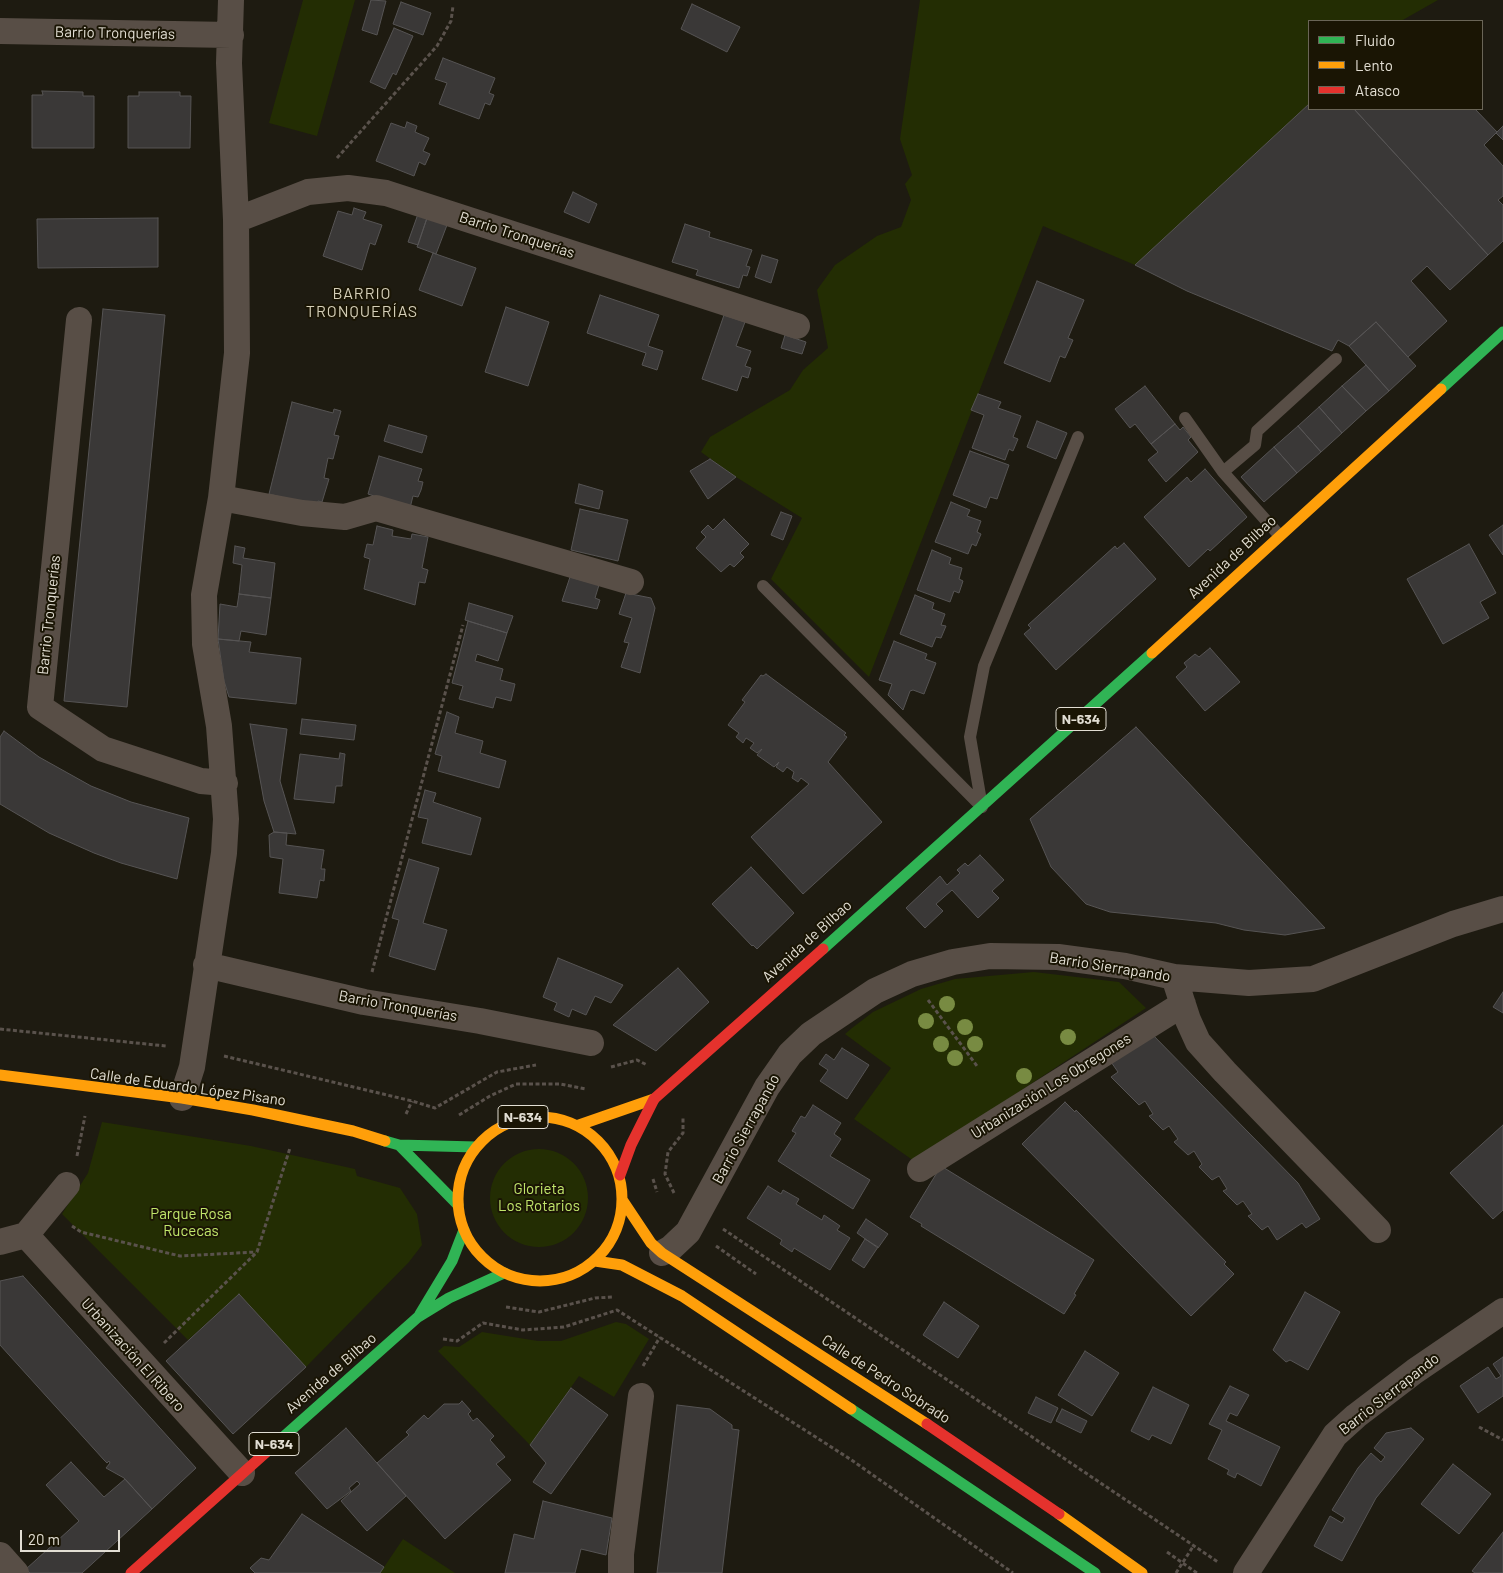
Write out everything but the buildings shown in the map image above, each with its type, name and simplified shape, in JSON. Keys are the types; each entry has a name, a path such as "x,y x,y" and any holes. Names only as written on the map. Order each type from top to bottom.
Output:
{"main road":[{"name":"Avenida de Bilbao","path":"620,1175 634,1138 654,1100 982,807 1503,332"},
{"name":"Calle de Eduardo López Pisano","path":"0,1076 182,1098 299,1119 399,1145 476,1147"},
{"name":"Avenida de Bilbao","path":"578,1125 654,1100"},
{"name":"N-634","path":"552,1116 578,1125 596,1138 611,1155 620,1175 623,1201 620,1223 610,1244 595,1261 575,1274 551,1281 527,1280 504,1273 487,1262 474,1248 464,1230 458,1205 459,1184 465,1164 476,1147 497,1128 523,1118 552,1116"},
{"path":"399,1145 458,1205"},
{"name":"Calle de Pedro Sobrado","path":"623,1201 651,1243 662,1253 968,1451 1142,1573"},
{"name":"Avenida de Bilbao","path":"418,1317 452,1261 464,1230"},
{"path":"595,1261 614,1264 639,1272 682,1296 1095,1573"},
{"name":"Avenida de Bilbao","path":"131,1573 418,1317 449,1298 504,1273"}],"street":[{"path":"182,1098 192,1067 224,852 226,819 220,726 205,644 204,595 221,498 237,353 236,220 229,73 231,0"},
{"name":"Barrio Tronquerías","path":"0,31 231,34"},
{"name":"Barrio Tronquerías","path":"236,220 308,192 348,188 386,193 797,326"},
{"name":"Barrio Tronquerías","path":"80,320 40,707 103,750 201,782 225,783"},
{"path":"221,498 302,514 345,517 376,508 631,582"},
{"name":"Barrio Sierrapando","path":"662,1253 671,1248 688,1232 767,1087 790,1054 811,1034 861,1000 875,991 912,974 954,962 990,956 1058,957 1125,966 1174,977 1249,983 1314,979 1453,924 1503,909"},
{"name":"Barrio Tronquerías","path":"206,965 364,1002 480,1021 591,1043"},
{"path":"1174,977 1198,1042 1378,1230"},
{"name":"Urbanización Los Obregones","path":"920,1169 1183,1004"},
{"path":"0,1242 26,1235 67,1185"},
{"name":"Urbanización El Ribero","path":"26,1235 242,1473"},
{"name":"Barrio Sierrapando","path":"1246,1573 1335,1435 1356,1416 1415,1371 1503,1311"},
{"path":"621,1573 621,1554 641,1396"},
{"path":"0,1555 16,1573"}],"lane":[{"path":"1224,472 1255,445 1256,430 1336,359"},
{"path":"1185,418 1224,472 1279,535"},
{"path":"982,807 970,737 984,666 1078,437"},
{"path":"763,586 982,807"}],"path":[{"path":"308,192 437,46 451,21 453,6"},
{"path":"364,1002 463,625"},
{"path":"912,974 977,1066"},
{"path":"453,1119 490,1096 516,1084 560,1084 593,1091"},
{"path":"67,1185 76,1163 90,1088"},
{"path":"405,1117 413,1119"},
{"path":"142,1364 257,1252 299,1119"},
{"path":"651,1170 665,1215 688,1232 710,1242 760,1276"},
{"path":"44,1212 81,1232 180,1256 257,1252"},
{"path":"499,1306 539,1312 595,1298 620,1297"},
{"path":"418,1317 435,1339 457,1340 482,1322 523,1330 564,1327 617,1310 850,1459 1013,1573"},
{"path":"1479,1427 1503,1440"},
{"path":"1176,1573 1194,1546"},
{"path":"1166,1552 1197,1573"}],"green space":[{"path":"303,0 355,0 317,136 269,123"},
{"path":"920,0 1438,0 1403,20 1308,20 1308,105 1135,265 1043,226 869,677 771,579 802,518 736,477 701,452 710,437 790,390 803,370 828,348 817,290 835,265 877,236 901,227 911,200 905,184 912,175 900,139"},
{"path":"1034,972 1119,982 1146,1008 914,1161 854,1119 891,1068 845,1034 852,1028 873,1012 921,989 955,979"},
{"name":"Parque Rosa Rucecas","path":"102,1122 251,1146 355,1169 357,1176 400,1188 417,1214 422,1245 409,1262 306,1367 239,1294 188,1340 62,1214 88,1173"},
{"name":"Glorieta Los Rotarios","path":"539,1149 558,1153 574,1163 584,1179 588,1198 584,1217 574,1233 558,1243 539,1247 520,1243 504,1233 494,1217 490,1198 494,1179 504,1163 520,1153"},
{"path":"616,1322 626,1324 649,1339 614,1397 579,1376 530,1445 438,1351 444,1346 459,1347 482,1332 538,1341 561,1341"},
{"path":"403,1539 455,1573 380,1573"}],"traffic: fast":[{"path":"1441,389 1503,332"},
{"path":"823,949 1152,653"},
{"path":"385,1141 399,1145 476,1147"},
{"path":"399,1145 458,1205"},
{"path":"420,1314 452,1261 464,1230"},
{"path":"281,1439 418,1317 449,1298 504,1273"},
{"path":"851,1409 1095,1573"}],"traffic: slow":[{"path":"1152,653 1441,389"},
{"path":"0,1075 182,1098 253,1110 353,1131 385,1141"},
{"path":"579,1125 654,1099"},
{"path":"548,1117 564,1120 579,1126 604,1147 613,1160 619,1175 622,1199 621,1215 613,1238 592,1263 579,1272 564,1278 532,1281 516,1278 501,1272 476,1251 467,1238 461,1223 458,1191 461,1175 467,1160 488,1135 501,1126 516,1120 548,1117"},
{"path":"623,1201 651,1243 662,1253 927,1424"},
{"path":"595,1261 622,1265 682,1296 851,1409"},
{"path":"1059,1514 1142,1573"}],"traffic: jam":[{"path":"620,1175 631,1145 654,1099 823,949"},
{"path":"927,1424 1059,1514"},
{"path":"131,1573 281,1439"}],"district":[{"name":"BARRIO TRONQUERÍAS","path":"362,303"}]}
